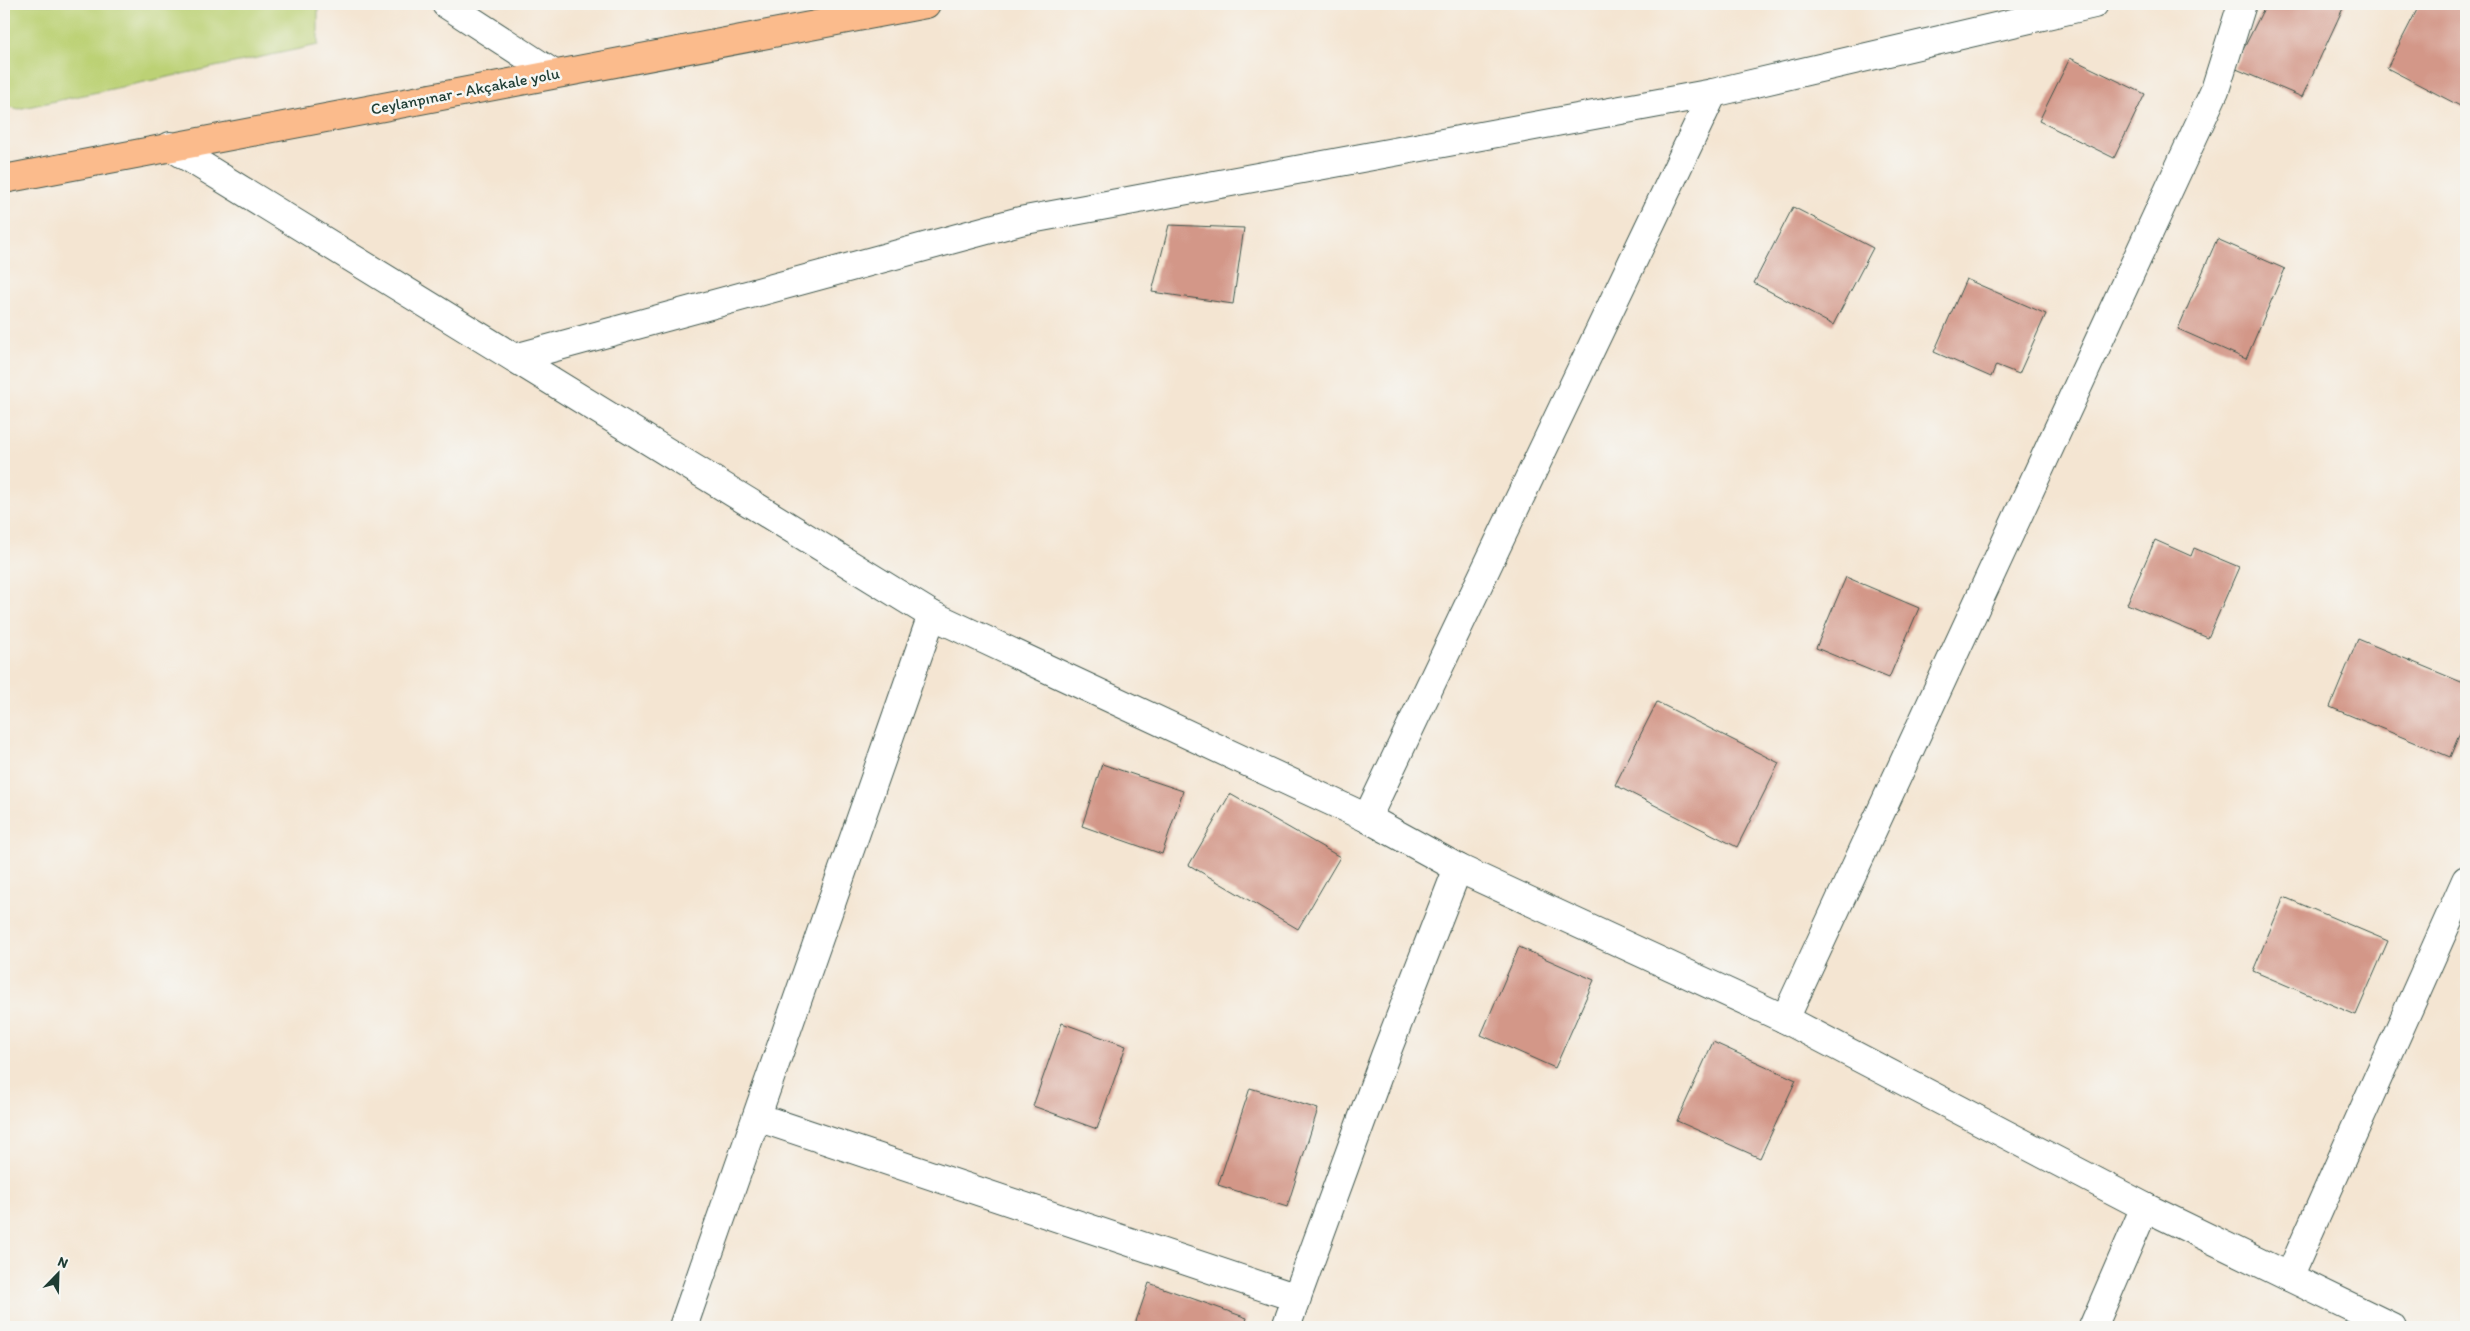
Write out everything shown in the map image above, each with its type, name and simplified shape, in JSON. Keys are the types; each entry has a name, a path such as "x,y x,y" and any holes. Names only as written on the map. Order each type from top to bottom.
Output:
{"main road":[{"name":"Ceylanpınar - Akçakale yolu","path":"4,179 926,4"}],"street":[{"path":"446,4 554,74"},
{"path":"515,358 1020,221 1713,93 2094,4"},
{"path":"1785,1020 2215,90 2242,4"},
{"path":"1367,818 1713,93"},
{"path":"170,146 932,615 1367,818 1458,868 1785,1020 2145,1207 2392,1327"},
{"path":"683,1327 932,615"},
{"path":"1286,1327 1385,1056 1458,868"},
{"path":"2289,1277 2466,880"},
{"path":"757,1117 1297,1298"},
{"path":"2093,1327 2145,1207"}],"green space":[{"path":"4,4 318,4 318,45 18,109 4,105"}],"building":[{"path":"2271,4 2345,4 2302,97 2234,68 2262,12"},
{"path":"2420,4 2455,4 2466,9 2466,104 2464,108 2387,68"},
{"path":"2070,58 2145,94 2114,158 2039,121"},
{"path":"1793,207 1873,248 1833,325 1754,283"},
{"path":"1169,225 1244,228 1233,304 1152,292"},
{"path":"2217,239 2285,269 2246,359 2178,329"},
{"path":"1966,279 2046,314 2019,374 1996,365 1991,377 1934,352"},
{"path":"2155,540 2191,556 2194,548 2239,567 2208,638 2127,604"},
{"path":"1846,577 1919,608 1889,678 1816,648"},
{"path":"2358,639 2466,684 2466,718 2450,757 2330,707"},
{"path":"1657,702 1779,763 1737,847 1615,785"},
{"path":"1102,764 1183,791 1162,854 1082,826"},
{"path":"1230,794 1340,857 1298,929 1189,865"},
{"path":"2284,897 2388,941 2356,1015 2253,971"},
{"path":"1519,947 1594,980 1555,1068 1481,1035"},
{"path":"1062,1023 1126,1046 1097,1129 1033,1106"},
{"path":"1713,1042 1796,1080 1760,1158 1677,1121"},
{"path":"1250,1088 1318,1109 1287,1207 1218,1185"},
{"path":"1149,1283 1247,1318 1244,1327 1134,1327"}]}
